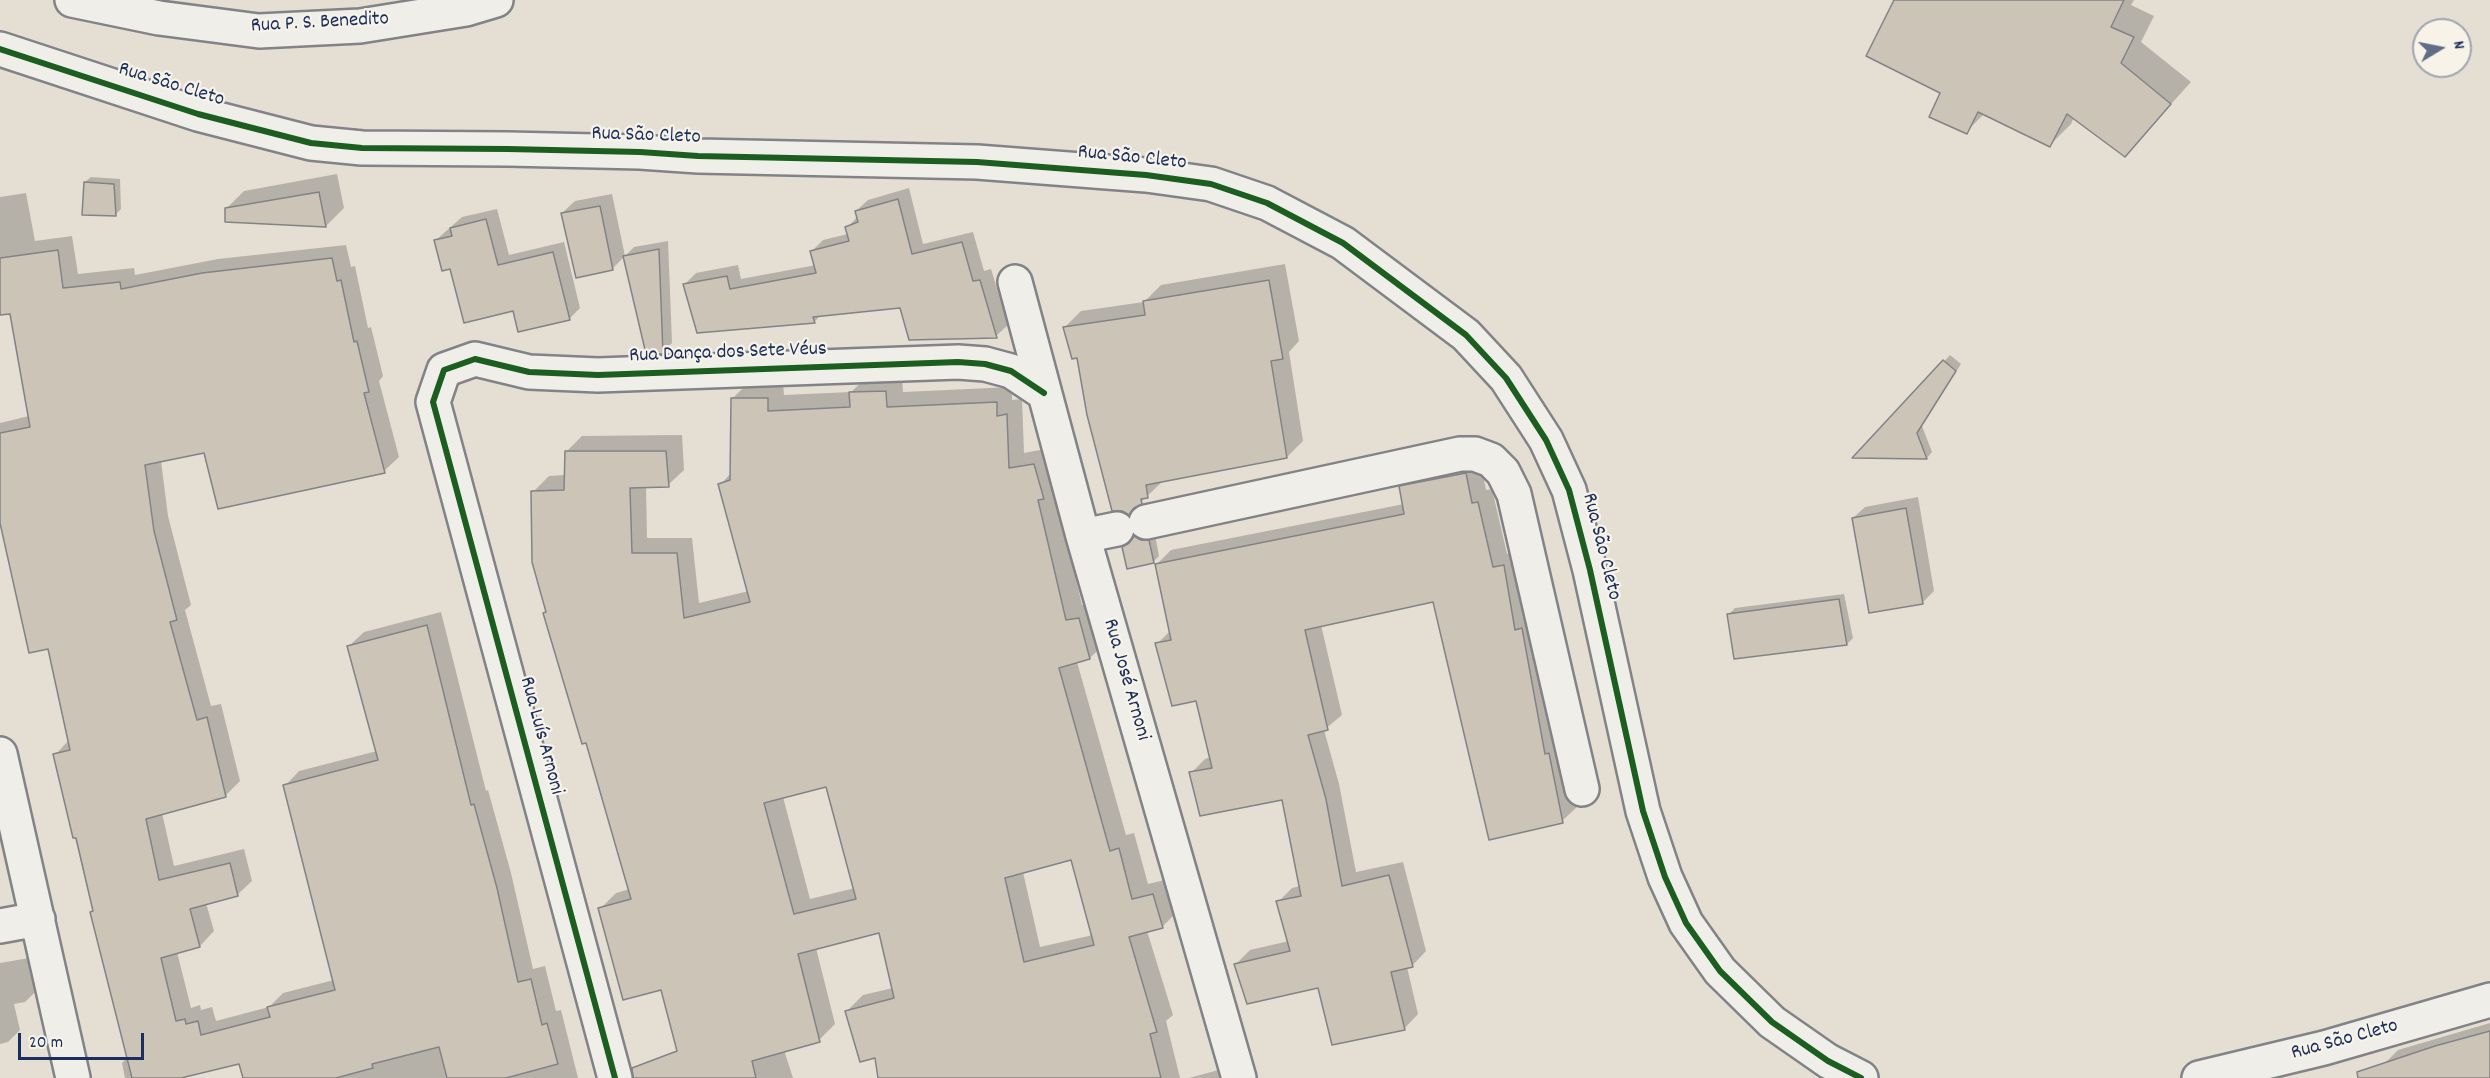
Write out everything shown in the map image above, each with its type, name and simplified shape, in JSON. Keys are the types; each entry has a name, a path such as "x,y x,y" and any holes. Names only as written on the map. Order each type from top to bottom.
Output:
{"street":[{"name":"Rua P. S. Benedito","path":"72,0 159,18 259,31 360,27 466,9 496,0"},
{"name":"Rua São Cleto","path":"0,49 198,114 311,143 362,148 640,152 698,156 976,162 1146,175 1211,184 1267,203 1343,243 1466,335 1506,378 1546,440 1569,490 1590,570 1643,811 1665,877 1686,923 1720,971 1772,1022 1828,1061 1861,1078"},
{"name":"Rua José Arnoni","path":"1015,282 1083,536 1239,1078"},
{"name":"Rua Dança dos Sete Véus","path":"433,402 444,370 475,359 529,372 598,375 957,362 985,364 1011,371 1044,393"},
{"name":"Rua Luís Arnoni","path":"433,402 615,1078"},
{"path":"1083,536 1460,454 1476,454 1491,460 1503,472 1514,494 1582,789"},
{"path":"0,754 73,1078"},
{"path":"0,926 38,919"},
{"name":"Rua São Cleto","path":"2199,1078 2324,1048 2490,1000"}],"building":[{"path":"1894,0 2124,0 2111,27 2134,37 2121,63 2171,104 2125,157 2067,114 2050,147 1978,112 1967,134 1929,117 1940,93 1866,56"},
{"path":"84,182 114,184 116,216 82,215"},
{"path":"319,192 326,227 225,222 225,208"},
{"path":"898,199 912,254 962,242 973,281 980,280 997,338 909,340 900,308 813,317 815,323 697,333 683,284 727,276 730,289 816,273 810,251 849,241 845,227 858,222 855,211"},
{"path":"600,206 613,270 576,278 561,213"},
{"path":"486,219 498,265 553,252 570,320 518,332 513,311 464,323 450,269 442,271 434,240 452,236 450,228"},
{"path":"659,249 663,354 646,354 623,256"},
{"path":"58,250 63,288 120,282 121,289 202,273 332,258 337,281 341,280 354,342 357,341 369,392 364,393 385,473 218,509 204,453 145,465 154,531 177,620 170,622 197,720 207,717 226,797 146,819 159,880 230,863 238,896 190,909 200,947 161,958 176,1021 185,1019 186,1024 198,1021 201,1035 270,1017 267,1007 335,990 283,785 378,760 347,646 427,625 471,805 474,804 497,888 518,982 531,979 542,1025 547,1023 558,1064 506,1078 447,1078 439,1047 372,1064 373,1068 336,1078 243,1078 239,1064 181,1078 132,1078 90,912 93,911 76,838 73,838 53,754 70,750 48,649 29,653 0,523 0,433 30,427 10,314 0,315 0,258"},
{"path":"1269,280 1283,359 1271,361 1287,458 1146,485 1148,498 1141,499 1142,504 1134,508 1129,515 1122,511 1112,511 1087,415 1077,358 1072,359 1063,327 1145,315 1143,301"},
{"path":"1943,360 1956,371 1917,433 1927,459 1852,458"},
{"path":"886,391 887,407 997,402 997,416 1007,414 1009,468 1034,464 1044,499 1038,500 1066,620 1079,618 1090,659 1059,668 1110,851 1119,848 1132,899 1153,894 1163,928 1129,937 1157,1032 1150,1034 1161,1078 878,1078 875,1058 860,1062 845,1011 894,998 879,933 798,954 820,1042 752,1061 756,1078 633,1078 632,1068 677,1051 661,990 623,1000 598,908 631,899 586,743 582,744 543,613 546,612 532,562 531,491 564,490 565,451 666,451 669,487 630,488 632,553 677,553 684,618 750,602 718,484 730,480 731,398 768,398 768,411 850,407 849,392","holes":["826,787 856,899 794,914 764,803","1071,860 1094,945 1024,962 1005,878"]},
{"path":"1466,473 1472,503 1478,502 1493,567 1504,565 1515,630 1522,628 1545,754 1549,753 1563,823 1489,840 1433,602 1305,630 1328,730 1308,735 1326,799 1342,886 1389,875 1413,967 1391,972 1405,1030 1332,1045 1318,988 1247,1004 1234,964 1290,951 1276,901 1301,896 1282,800 1200,816 1189,772 1212,768 1196,701 1172,706 1155,643 1171,640 1155,564 1404,514 1399,486"},
{"path":"1906,508 1923,604 1869,613 1852,518"},
{"path":"1134,536 1141,540 1149,540 1154,563 1127,569 1122,547"},
{"path":"1839,599 1847,645 1734,659 1727,614"},
{"path":"2490,1031 2490,1078 2358,1078 2357,1072 2435,1046"}],"cycle path":[{"path":"0,49 198,114 311,143 362,148 640,152 698,156 977,162 1146,175 1211,184 1267,203 1343,243 1466,335 1506,378 1546,440 1569,490 1590,570 1643,811 1665,877 1686,923 1720,971 1772,1022 1828,1061 1861,1078"},
{"path":"615,1078 433,402 444,370 475,359 529,372 598,375 958,362 985,364 1011,371 1044,393"}]}
